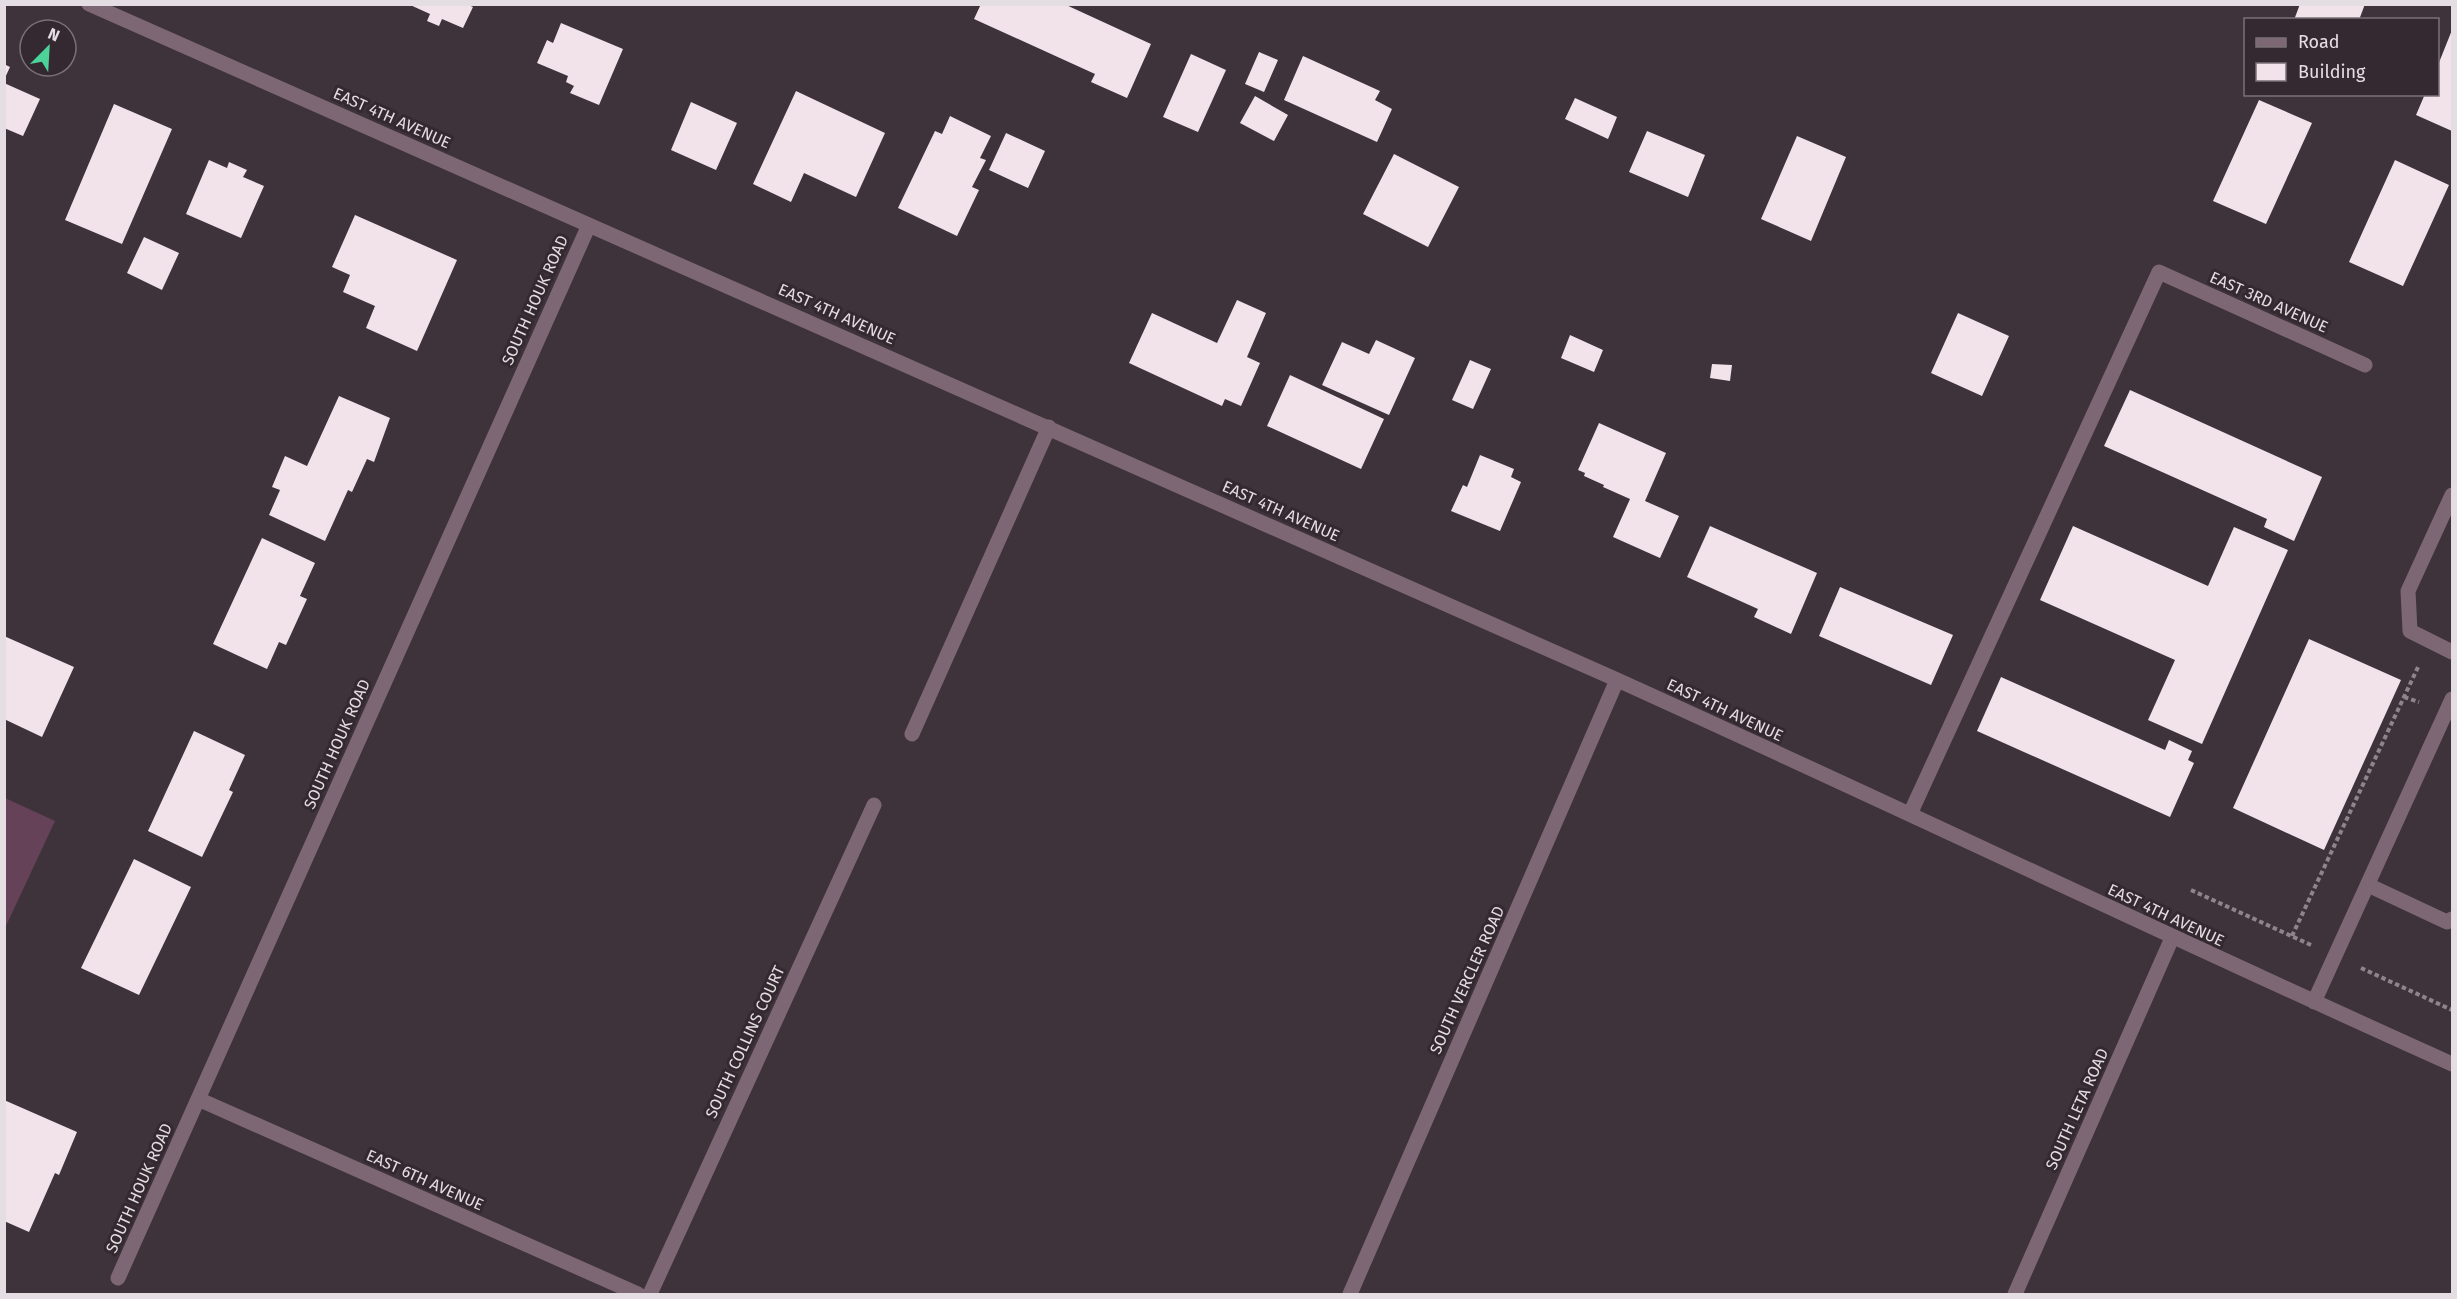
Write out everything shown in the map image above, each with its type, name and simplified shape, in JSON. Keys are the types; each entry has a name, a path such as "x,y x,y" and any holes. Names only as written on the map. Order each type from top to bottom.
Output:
{"street":[{"name":"EAST 4TH AVENUE","path":"89,4 1617,680 1910,814 2172,938 2452,1064"},
{"name":"SOUTH HOUK ROAD","path":"118,1278 589,225"},
{"name":"EAST 3RD AVENUE","path":"1910,814 2158,272 2366,365"},
{"path":"912,734 1049,427"},
{"path":"2452,495 2408,591 2410,631 2452,652"},
{"name":"SOUTH VERCLER ROAD","path":"1350,1294 1617,680"},
{"path":"2314,1002 2452,699"},
{"name":"SOUTH COLLINS COURT","path":"650,1294 874,805"},
{"path":"2368,885 2447,922 2452,919"},
{"name":"SOUTH LETA ROAD","path":"2015,1294 2172,938"},
{"name":"EAST 6TH AVENUE","path":"198,1099 638,1294"}],"path":[{"path":"2292,936 2431,641"},
{"path":"2404,697 2419,702"}],"shaded area":[{"path":"5,798 55,821 5,928"}],"building":[{"path":"408,4 466,4 473,7 463,28 442,19 439,26 427,21 430,14"},
{"path":"981,4 1064,4 1151,44 1127,98 1091,82 1095,74 974,19"},
{"path":"2300,4 2365,4 2360,18 2295,18"},
{"path":"561,23 623,49 599,105 570,93 574,86 566,82 568,76 537,63 547,40 553,43"},
{"path":"2452,30 2452,131 2416,115 2424,96 2439,96 2439,62"},
{"path":"1259,52 1278,60 1264,92 1245,84"},
{"path":"1191,54 1226,70 1198,132 1163,117"},
{"path":"1303,56 1380,91 1375,100 1392,109 1377,142 1284,100"},
{"path":"4,64 10,67 4,80"},
{"path":"4,83 40,99 23,136 4,128"},
{"path":"796,91 885,133 856,197 804,173 791,202 753,184"},
{"path":"1255,96 1288,115 1274,141 1240,123"},
{"path":"1575,98 1617,117 1608,139 1565,119"},
{"path":"2259,100 2312,123 2266,224 2213,201"},
{"path":"691,102 737,123 716,170 671,150"},
{"path":"114,104 172,129 122,244 65,220"},
{"path":"950,116 991,136 980,158 986,160 972,187 979,190 957,236 898,208 935,131 942,134"},
{"path":"1647,131 1705,155 1688,197 1629,172"},
{"path":"1006,133 1045,151 1028,188 989,170"},
{"path":"1797,136 1846,157 1811,241 1761,219"},
{"path":"1394,154 1459,187 1428,247 1363,214"},
{"path":"209,160 227,168 229,162 247,170 243,177 264,186 241,238 186,214"},
{"path":"2395,160 2449,185 2403,286 2349,262"},
{"path":"355,215 457,260 417,351 366,328 375,306 343,292 350,275 332,267"},
{"path":"144,237 179,253 162,290 127,273"},
{"path":"1237,300 1266,313 1247,357 1260,363 1241,406 1225,399 1222,406 1129,363 1152,313 1217,343"},
{"path":"1958,313 2009,336 1982,396 1931,373"},
{"path":"1570,335 1603,350 1594,372 1561,358"},
{"path":"1376,340 1415,358 1389,415 1322,385 1342,342 1369,354"},
{"path":"1470,360 1491,369 1473,409 1452,400"},
{"path":"1712,364 1732,365 1730,381 1710,378"},
{"path":"1290,375 1384,419 1361,469 1267,426"},
{"path":"2130,390 2322,477 2294,541 2264,527 2267,519 2104,446"},
{"path":"339,396 390,418 374,462 367,459 352,492 348,490 325,541 269,515 280,490 272,487 285,456 307,466"},
{"path":"1599,423 1666,453 1645,501 1679,516 1660,558 1613,537 1630,499 1603,487 1604,485 1584,476 1585,473 1578,470"},
{"path":"1480,455 1514,469 1511,477 1521,482 1500,531 1451,511 1463,485 1467,487"},
{"path":"1710,526 1817,573 1791,634 1754,617 1758,609 1687,577"},
{"path":"2073,526 2208,586 2234,527 2288,550 2202,744 2148,720 2175,660 2040,600"},
{"path":"262,538 315,563 300,596 307,599 286,645 279,642 267,669 213,644"},
{"path":"1840,587 1953,635 1931,685 1819,636"},
{"path":"4,636 74,667 42,737 4,719"},
{"path":"2309,639 2401,680 2324,850 2233,808"},
{"path":"2001,677 2165,750 2169,740 2192,751 2188,760 2194,763 2170,817 1977,731"},
{"path":"194,731 245,755 229,790 233,792 202,857 148,831"},
{"path":"134,859 191,887 139,995 81,968"},
{"path":"4,1100 77,1132 59,1175 55,1173 29,1232 4,1221"}]}
